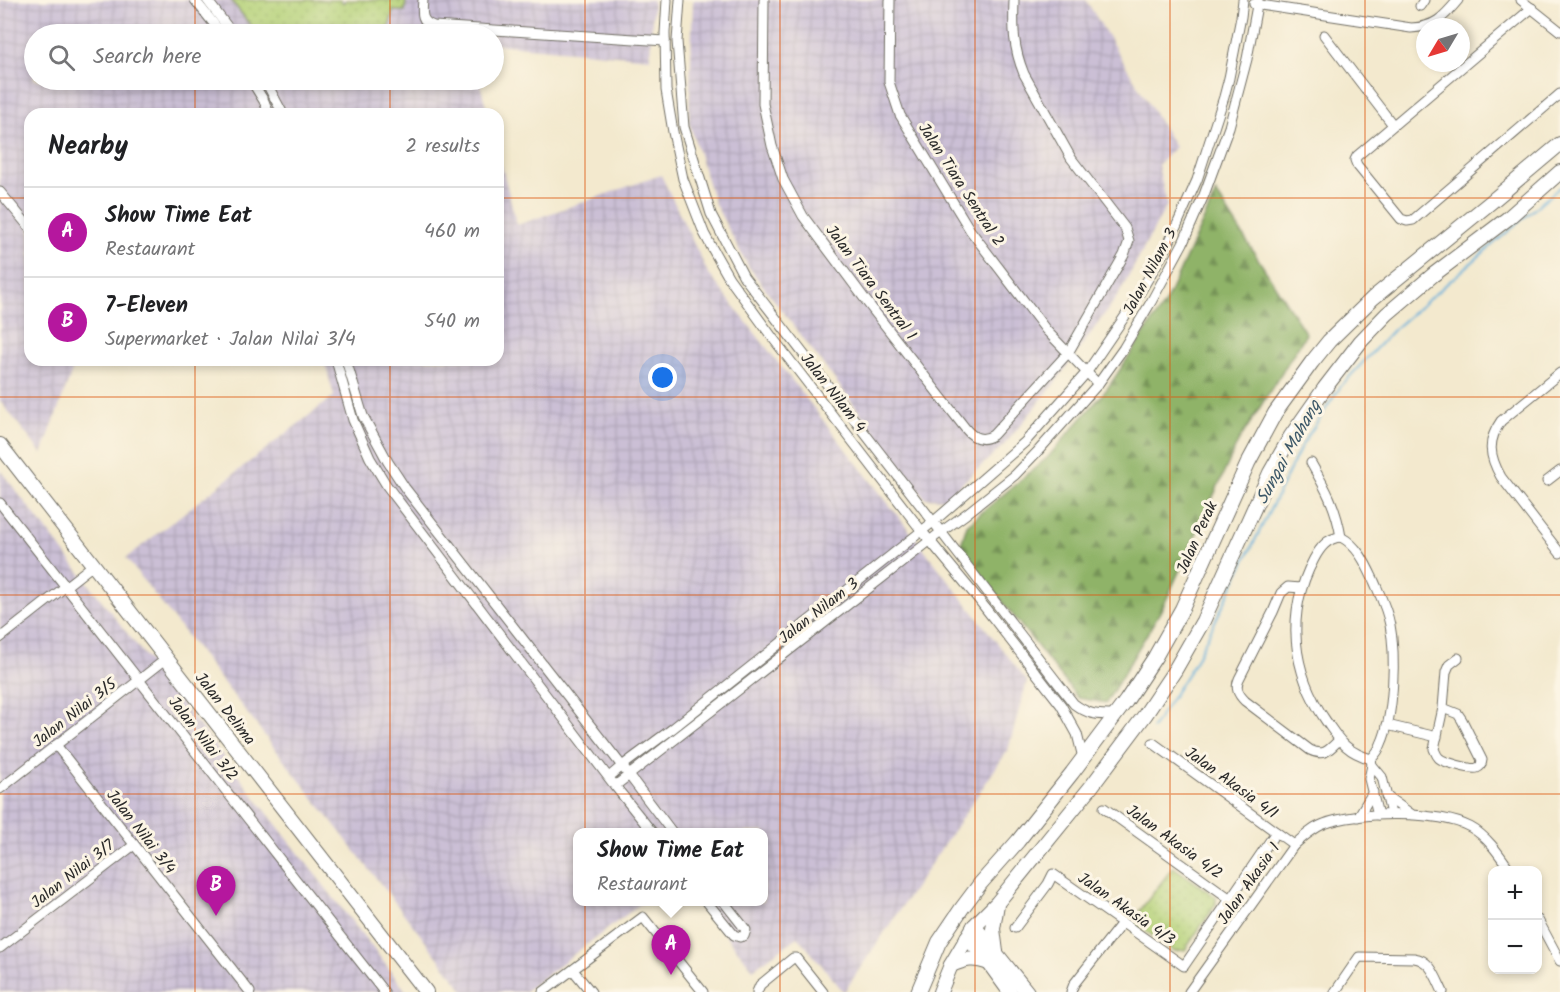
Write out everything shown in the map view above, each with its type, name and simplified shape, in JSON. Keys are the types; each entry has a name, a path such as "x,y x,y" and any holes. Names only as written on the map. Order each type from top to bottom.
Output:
{"main road":[{"name":"Jalan Perak","path":"918,992 939,942 962,908 1083,758 1155,657 1182,609 1248,463 1275,413 1312,362 1329,341 1373,298 1560,144"},
{"path":"940,992 969,930 997,903 1091,787 1145,715 1175,669 1203,621 1270,473 1291,436 1324,388 1361,341 1387,314 1433,275 1507,219 1560,172"},
{"name":"Jalan Delima","path":"2,452 426,992"},
{"path":"969,930 967,918 975,903 1006,864 1018,841"},
{"path":"997,903 992,957 1010,992"},
{"path":"927,970 942,954 955,932 962,927 969,930 1027,992"},
{"path":"951,965 967,959 981,960 992,957"}],"street":[{"path":"195,0 214,24"},
{"path":"207,0 225,24"},
{"path":"423,0 422,15 428,24"},
{"name":"Jalan Nilam 4","path":"666,0 666,90 683,179 708,240 729,278 921,531 979,600 1061,705 1077,734 1083,758"},
{"name":"Jalan Nilam 4","path":"680,0 677,41 684,127 711,214 744,277 1074,704 1085,712 1115,715"},
{"name":"Jalan Tiara Sentral 1","path":"764,0 763,104 770,138 783,178 803,216 969,434 982,439 993,435 1068,353"},
{"name":"Jalan Tiara Sentral 2","path":"890,0 889,82 900,115 970,230 1046,330 1098,384"},
{"path":"1014,0 1014,44 1024,74 1071,158 1125,228 1129,241 1124,255 1068,353"},
{"path":"1243,1 1422,28 1432,25 1458,0"},
{"path":"1521,0 1560,31"},
{"name":"Jalan Nilam 3","path":"609,777 933,522 1025,442 1087,372 1132,306 1168,245 1197,180 1230,78 1243,1"},
{"name":"Jalan Nilam 3","path":"615,786 1015,475 1098,384 1123,350 1151,302 1183,243 1204,195 1229,127 1247,59 1258,2"},
{"path":"1470,61 1532,9"},
{"path":"504,31 665,41"},
{"path":"1324,35 1393,125"},
{"path":"1457,72 1355,160 1401,219 1413,220 1560,94"},
{"path":"257,90 267,108"},
{"path":"270,90 280,108"},
{"path":"0,192 24,221"},
{"path":"338,366 353,420 370,458 387,486 649,828"},
{"path":"348,366 363,416 405,488 669,828"},
{"path":"1560,373 1501,421 1494,431 1491,451 1494,465 1501,477 1560,553"},
{"path":"1311,463 1332,502 1339,521 1341,537"},
{"path":"1547,481 1560,471"},
{"name":"Jalan Nilai 3/2","path":"0,503 384,992"},
{"path":"1378,815 1369,779 1372,762 1387,725 1393,655 1390,625 1382,600 1366,566 1353,545 1341,537 1331,539 1324,545 1305,576 1296,617 1297,646 1302,673 1312,699 1339,740 1353,753 1372,762 1381,775 1391,814"},
{"path":"0,638 93,565"},
{"path":"1301,588 1288,587 1281,593 1237,683 1237,692 1245,701 1316,753 1325,752 1339,740"},
{"path":"1443,708 1458,714 1462,720 1481,757 1482,763 1479,768 1472,769 1439,758 1434,749 1443,708 1446,672 1449,665 1458,658"},
{"name":"Jalan Nilai 3/5","path":"0,789 166,659"},
{"path":"1387,725 1437,737"},
{"name":"Jalan Akasia 4/1","path":"1153,743 1294,845"},
{"name":"Jalan Nilai 3/4","path":"56,745 250,992"},
{"path":"1358,817 1373,792"},
{"path":"1386,796 1412,815"},
{"name":"Jalan Akasia 4/2","path":"1104,808 1229,898"},
{"name":"Jalan Akasia 1","path":"1189,992 1294,845 1308,833 1324,824 1358,817 1391,814 1447,819 1468,826 1489,843 1507,866"},
{"path":"1229,898 1276,832"},
{"name":"Jalan Nilai 3/7","path":"0,948 134,845"},
{"name":"Jalan Akasia 4/3","path":"1015,928 1053,874 1184,966 1229,898"},
{"path":"710,906 734,935 744,936 746,930 727,906"},
{"path":"543,992 644,917 703,992"},
{"path":"1071,992 1074,984 1122,923"},
{"path":"1542,927 1560,961"},
{"path":"1335,992 1359,957 1422,960 1431,968 1443,992"},
{"path":"757,992 760,985 793,958 796,958 823,992"},
{"path":"573,970 591,992"}],"shaded area":[{"path":"0,0 653,0 650,58 504,45 504,24 24,24 24,90 482,90 486,108 24,108 24,366 74,366 42,454 0,401"},
{"path":"693,0 1086,0 1175,147 1158,165 1167,205 1119,294 1052,387 1005,444 945,499 925,498 748,266 714,202 689,122"},
{"path":"504,175 517,225 661,175 708,273 1027,681 1008,750 844,992 798,937 753,969 701,906 768,906 768,828 573,828 573,906 638,906 524,992 465,992 126,558 334,396 326,366 504,366"},
{"path":"0,470 407,992 0,992"}],"green space":[{"path":"231,0 340,0 343,3 346,0 406,0 405,11 393,11 390,24 249,24"},
{"path":"1216,193 1306,334 1238,442 1163,607 1106,703 1078,698 960,548 967,525 1048,457 1107,389 1165,303"},
{"path":"1173,867 1216,897 1216,904 1185,950 1174,951 1132,921"}],"waterway":[{"name":"Sungai Mahang","path":"1152,729 1195,662 1302,445 1341,386 1394,329 1560,187"}],"place":[{"name":"7-Eleven","path":"216,916"},
{"name":"Show Time Eat","path":"671,975"}]}
